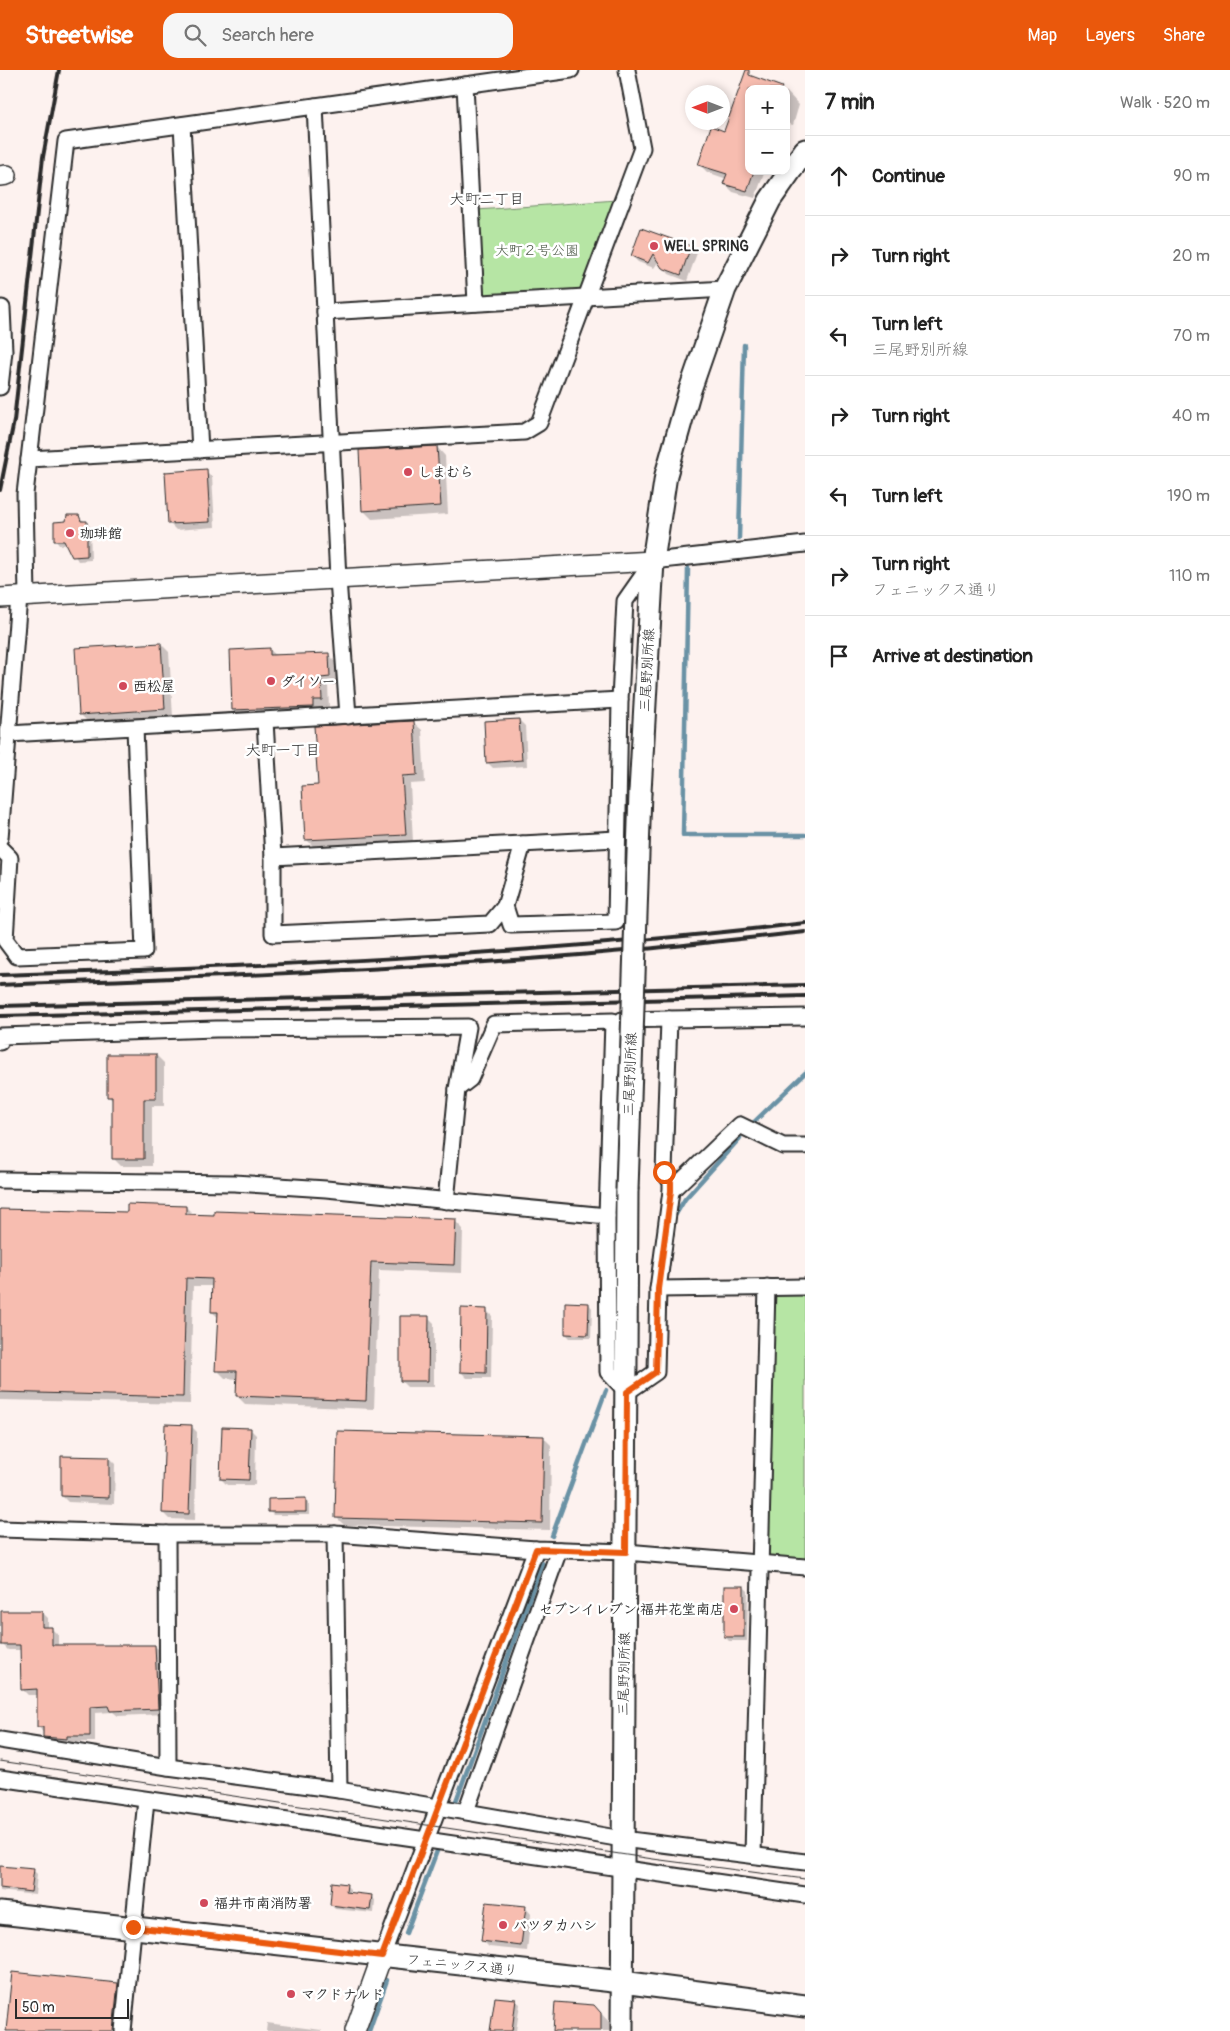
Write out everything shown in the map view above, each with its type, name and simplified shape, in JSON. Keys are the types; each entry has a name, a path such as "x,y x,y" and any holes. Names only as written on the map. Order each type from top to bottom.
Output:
{"main road":[{"name":"三尾野別所線","path":"622,2031 627,1190 640,792 654,561 666,475 690,390 726,289 770,200 805,150"},
{"name":"フェニックス通り","path":"0,1913 622,1982 805,2006"}],"street":[{"path":"0,838 8,734 23,597 25,494 66,141 571,70"},
{"path":"29,459 524,432 539,423 642,148 627,70"},
{"path":"465,85 476,302"},
{"path":"315,106 338,579 348,716"},
{"path":"182,125 200,450"},
{"path":"325,312 726,289"},
{"path":"0,309 2,308 4,351 0,387"},
{"path":"0,598 654,561 805,544"},
{"path":"505,906 511,925 616,922 620,700 625,601 654,561"},
{"path":"8,734 620,700"},
{"path":"265,721 273,857 274,934 490,924 505,906 524,844"},
{"path":"0,848 10,858 5,940 17,956 144,951 135,728"},
{"path":"273,857 617,839"},
{"path":"457,1089 470,1079 494,1024 805,1017"},
{"path":"613,1020 606,1216 608,1372 627,1392 656,1372 658,1289 671,1191 671,1182 664,1172 669,1019"},
{"path":"0,1042 0,1036 216,1029 468,1027 457,1089 446,1201"},
{"path":"671,1191 740,1125 782,1146 805,1146"},
{"path":"0,1180 234,1183 606,1216"},
{"path":"754,1855 767,1287"},
{"path":"658,1289 805,1288"},
{"path":"0,1529 167,1534 335,1534 536,1549 626,1552 762,1565 805,1567"},
{"path":"167,1534 168,1767"},
{"path":"335,1534 339,1790"},
{"path":"355,2031 536,1549"},
{"path":"466,1810 559,1550"},
{"path":"0,1740 168,1767 339,1790 466,1810 622,1839 805,1862"},
{"path":"0,1778 805,1895"},
{"path":"123,2031 146,1800"}],"green space":[{"name":"大町２号公園","path":"617,200 583,290 482,297 477,210"},
{"path":"772,1295 805,1295 805,1560 767,1557"}],"building":[{"path":"746,70 749,70 749,75 776,85 745,85 745,175 753,175 747,191 723,184 727,174 698,165 710,130 730,130 730,114"},
{"path":"641,228 691,246 681,275 662,268 653,254 648,263 631,256"},
{"path":"437,446 441,506 362,511 359,450"},
{"path":"207,469 210,522 168,524 165,472"},
{"name":"珈琲館","path":"67,515 79,515 81,521 87,521 87,556 72,557 64,541 54,541 54,522 66,521"},
{"path":"161,643 165,709 79,715 75,648"},
{"path":"270,648 270,655 329,653 330,677 321,678 322,700 313,700 313,707 232,710 230,650"},
{"path":"519,719 522,760 486,763 484,721"},
{"path":"414,721 417,775 402,776 406,835 305,840 302,786 318,785 314,726"},
{"path":"107,1054 156,1054 156,1099 144,1099 144,1159 112,1159 112,1097 107,1097"},
{"path":"127,1204 186,1206 186,1214 214,1215 214,1211 456,1219 454,1265 371,1262 366,1401 236,1396 237,1371 215,1371 218,1312 211,1312 212,1279 186,1278 183,1397 0,1392 0,1209 127,1212"},
{"path":"565,1302 589,1303 588,1335 565,1334"},
{"path":"461,1308 487,1309 486,1373 460,1372"},
{"path":"400,1316 429,1316 428,1381 400,1381"},
{"path":"165,1424 192,1425 189,1514 162,1513"},
{"path":"222,1427 251,1428 249,1480 220,1479"},
{"path":"337,1431 544,1436 542,1523 335,1518"},
{"path":"61,1456 109,1457 109,1498 61,1496"},
{"path":"306,1498 306,1512 268,1512 268,1499"},
{"path":"724,1586 744,1586 744,1637 724,1637"},
{"path":"1,1611 42,1611 42,1627 52,1627 52,1645 155,1645 158,1709 110,1711 108,1706 90,1707 90,1736 67,1736 67,1739 43,1737 43,1727 37,1727 37,1689 21,1690 20,1645 1,1645"},
{"path":"0,1866 34,1869 31,1892 0,1888"},
{"path":"332,1882 347,1884 346,1892 372,1895 370,1910 330,1905"},
{"path":"486,1902 526,1906 521,1946 481,1941"},
{"path":"12,1972 118,1983 113,2031 6,2031"},
{"path":"495,1997 516,1999 512,2031 490,2031"},
{"path":"555,2002 594,2005 601,2013 601,2031 553,2031"}],"waterway":[{"path":"739,538 744,345"},
{"path":"688,568 683,835 805,835"},
{"path":"751,1125 805,1073"},
{"path":"673,1219 685,1199 740,1138"},
{"path":"552,1536 606,1390"},
{"path":"456,1801 542,1563"},
{"path":"406,1933 437,1851"},
{"path":"369,2031 387,1980"}],"tram line":[{"path":"0,1761 653,1859 805,1879"}],"railway":[{"path":"0,490 14,421 43,157 59,70"},
{"path":"0,975 202,968 403,958 604,943 805,923"},
{"path":"0,985 278,974 486,962 617,952 805,932"},
{"path":"0,1006 805,985"},
{"path":"0,1016 805,996"}],"place":[{"name":"WELL SPRING","path":"654,246"},
{"name":"しまむら","path":"408,472"},
{"name":"珈琲館","path":"70,533"},
{"name":"ダイソー","path":"271,681"},
{"name":"西松屋","path":"123,686"},
{"name":"セブンイレブン 福井花堂南店","path":"734,1609"},
{"name":"福井市南消防署","path":"204,1903"},
{"name":"バツタカハシ","path":"503,1925"},
{"name":"マクドナルド","path":"291,1994"}],"district":[{"name":"大町二丁目","path":"487,199"},
{"name":"大町一丁目","path":"283,750"}],"route":[{"path":"133,1927 382,1956 509,1616 536,1549 626,1552 627,1392 656,1372 658,1289 671,1191 671,1182 664,1172"}]}
